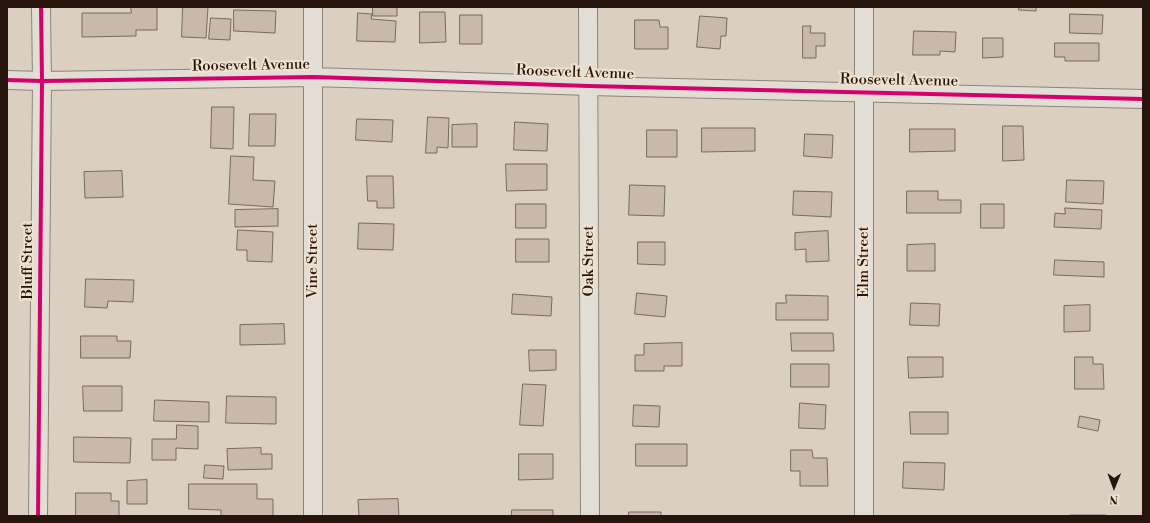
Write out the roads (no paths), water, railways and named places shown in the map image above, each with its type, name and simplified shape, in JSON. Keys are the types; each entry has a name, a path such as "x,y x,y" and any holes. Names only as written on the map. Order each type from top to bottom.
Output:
{"street":[{"name":"Bluff Street","path":"38,516 42,81 41,7"},
{"name":"Vine Street","path":"313,7 313,516"},
{"name":"Oak Street","path":"588,7 590,516"},
{"name":"Elm Street","path":"864,7 864,516"},
{"name":"Roosevelt Avenue","path":"7,80 42,81 314,77 589,86 1143,100"}]}
